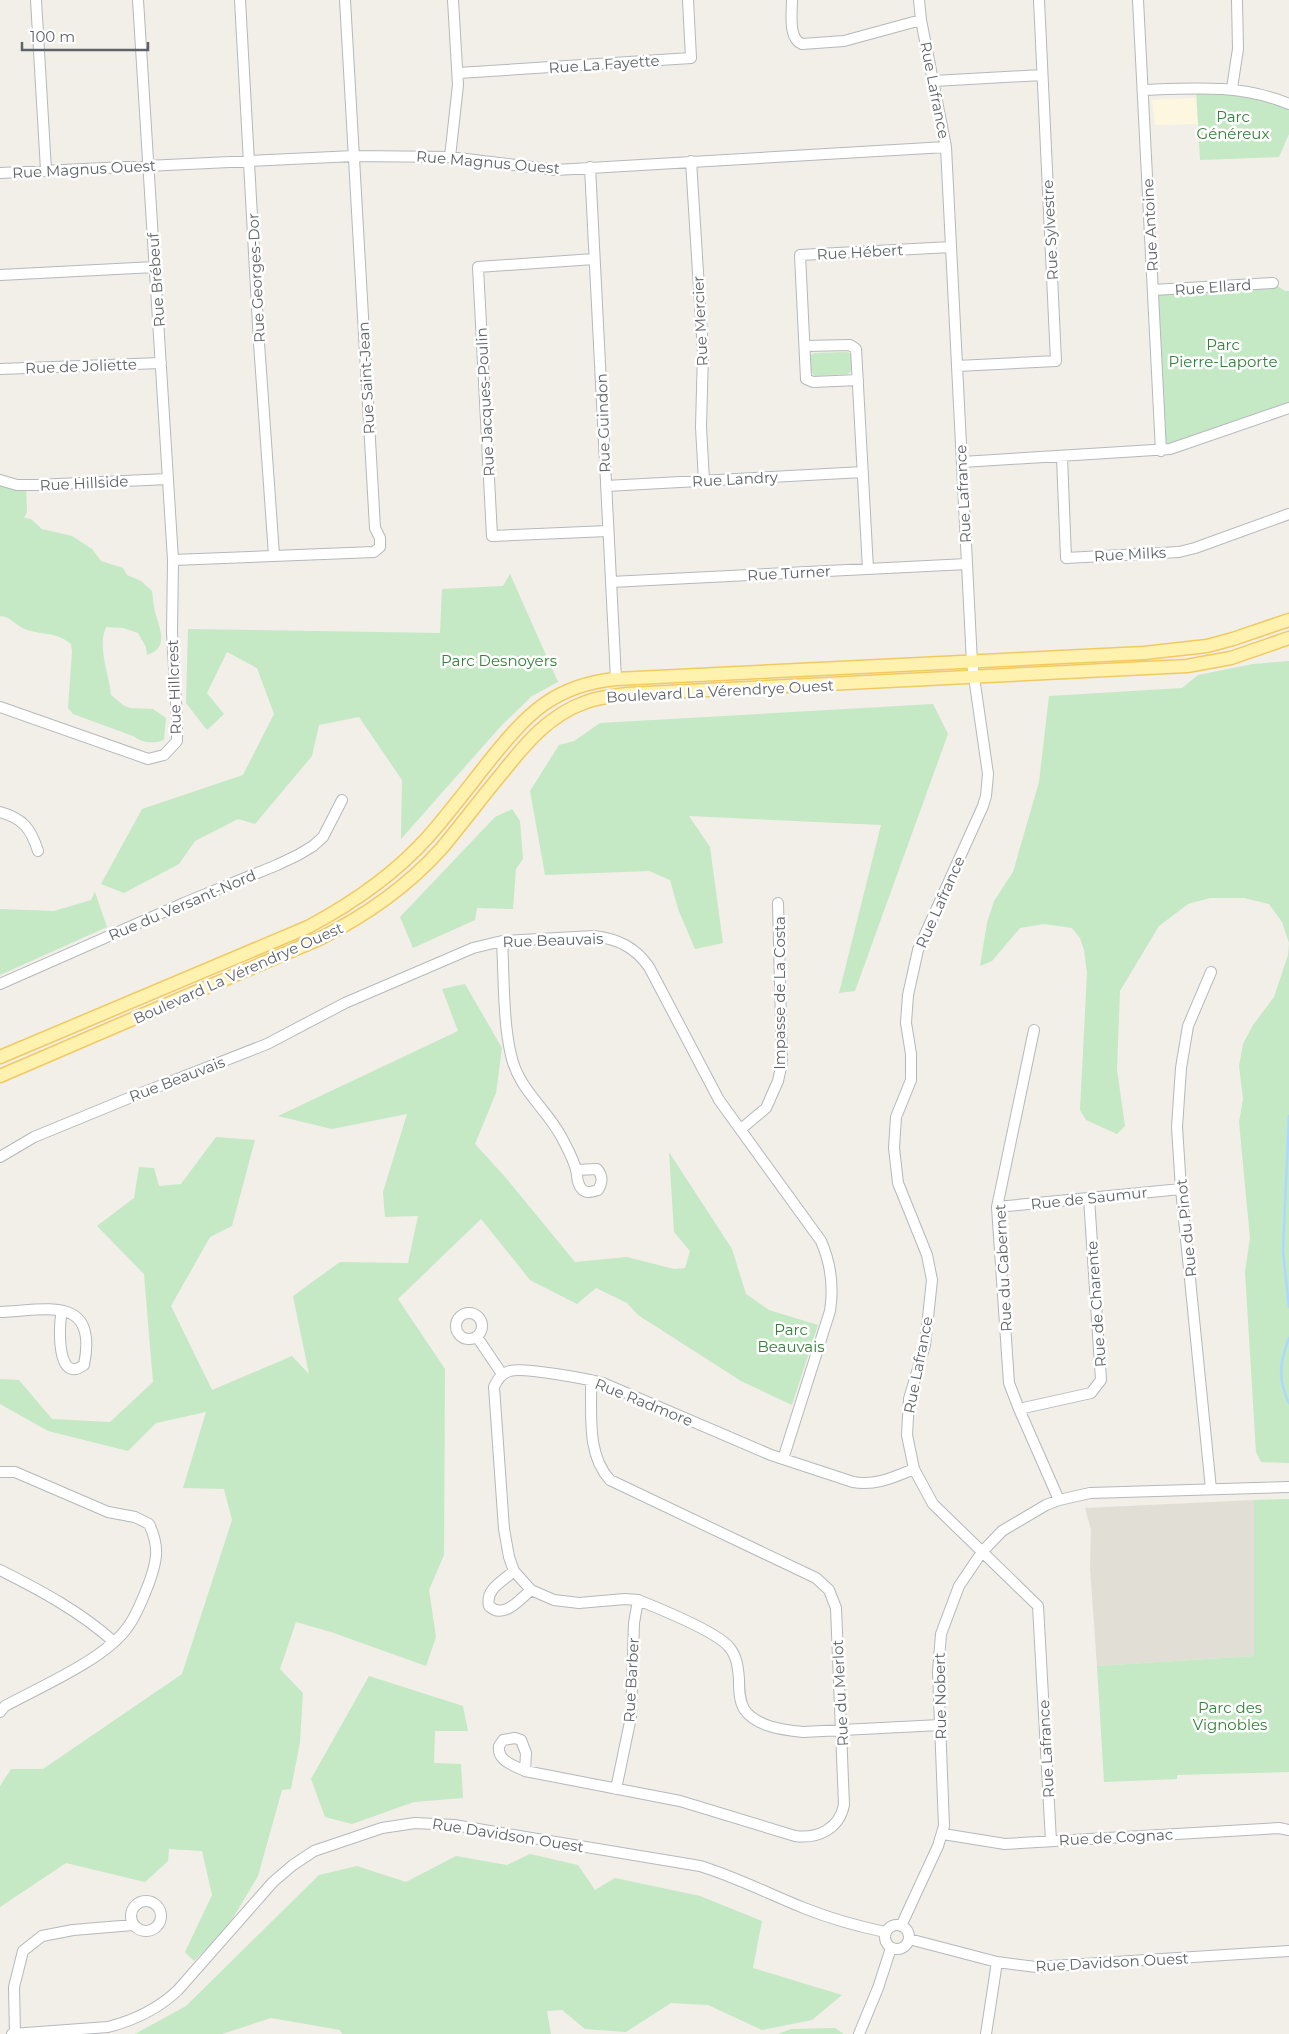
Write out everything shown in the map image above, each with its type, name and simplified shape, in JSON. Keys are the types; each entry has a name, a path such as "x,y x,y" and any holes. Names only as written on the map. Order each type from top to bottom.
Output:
{"main road":[{"name":"Boulevard La Vérendrye Ouest","path":"0,1057 308,927 354,901 393,872 428,837 529,715 568,690 590,683 616,679 972,663 1182,650 1233,640 1289,620"},
{"name":"Boulevard La Vérendrye Ouest","path":"0,1076 319,939 348,925 374,909 408,882 441,849 532,736 561,714 586,702 627,694 1187,666 1231,658 1289,638"}],"street":[{"path":"36,0 46,170"},
{"name":"Rue Brébeuf","path":"138,0 173,560"},
{"name":"Rue Georges-Dor","path":"240,0 259,343 274,555"},
{"name":"Rue Saint-Jean","path":"173,560 374,552 380,547 380,538 375,528 345,0"},
{"path":"450,157 458,94 454,0"},
{"name":"Rue La Fayette","path":"458,73 691,58 688,0"},
{"path":"792,0 793,36 797,42 802,44 844,41 921,20"},
{"name":"Rue Lafrance","path":"919,0 921,20 946,147 972,663 987,759 988,784 986,796 976,824 918,950 908,995 906,1023 911,1054 911,1080 896,1117 894,1148 898,1183 928,1255 932,1280 925,1345 909,1399 907,1436 914,1469 933,1504 1038,1606 1051,1841"},
{"name":"Rue Sylvestre","path":"957,366 1056,361 1039,0"},
{"name":"Rue Antoine","path":"1138,0 1161,451"},
{"path":"1232,88 1238,49 1237,0"},
{"path":"934,81 1042,75"},
{"path":"1143,90 1232,88 1289,104"},
{"name":"Rue Magnus Ouest","path":"0,173 354,156 450,157 546,170 946,147"},
{"name":"Rue Mercier","path":"691,161 703,352 702,445 704,481"},
{"name":"Rue Guindon","path":"590,167 616,679"},
{"name":"Rue Hébert","path":"858,380 810,382 805,376 800,255 951,247"},
{"name":"Rue Jacques-Poulin","path":"594,259 478,267 492,536 608,531"},
{"path":"0,275 155,267"},
{"name":"Rue Ellard","path":"1153,290 1273,283"},
{"path":"804,346 854,346 856,349 868,569"},
{"name":"Rue de Joliette","path":"0,370 161,363"},
{"path":"962,462 1161,451 1189,444 1289,408"},
{"name":"Rue Milks","path":"1062,457 1066,558 1179,552 1204,545 1289,514"},
{"name":"Rue Landry","path":"606,486 863,472"},
{"name":"Rue Hillside","path":"0,480 17,484 37,485 168,479"},
{"name":"Rue Hillcrest","path":"0,706 148,759 164,755 177,741 178,731 172,633 173,560"},
{"name":"Rue Turner","path":"611,582 967,564"},
{"name":"Rue du Versant-Nord","path":"0,984 298,855 313,846 323,836 342,800"},
{"path":"0,812 24,824 32,832 38,851"},
{"name":"Impasse de La Costa","path":"741,1129 766,1108 778,1081 782,1063 778,903"},
{"name":"Rue Beauvais","path":"0,1156 34,1137 285,1036 345,1003 432,964 488,943 594,936 609,938 632,948 649,967 719,1100 821,1241 828,1260 833,1286 827,1324 783,1459"},
{"path":"502,941 511,1056 521,1081 555,1126 576,1170"},
{"name":"Rue du Pinot","path":"1211,972 1188,1026 1181,1068 1177,1127 1181,1189 1211,1489"},
{"name":"Rue du Cabernet","path":"1034,1030 997,1207 1010,1382 1018,1409 1059,1500"},
{"name":"Rue de Saumur","path":"997,1207 1181,1189"},
{"name":"Rue de Charente","path":"1018,1409 1091,1393 1101,1380 1089,1198"},
{"path":"0,1312 49,1310 62,1311 74,1314 84,1326 86,1355 84,1365 76,1369 66,1366 62,1358 59,1321 62,1311"},
{"path":"477,1338 502,1374 494,1387 494,1394 504,1529 514,1572 531,1590 566,1603 625,1599 638,1600 713,1635 728,1645 736,1658 741,1702 744,1709 756,1720 789,1731 842,1732 940,1725"},
{"name":"Rue Radmore","path":"502,1374 518,1370 604,1383 783,1459 863,1484 884,1481 914,1469"},
{"name":"Rue du Merlot","path":"525,1771 680,1801 794,1836 813,1836 831,1828 838,1822 842,1814 845,1795 836,1608 829,1590 816,1578 610,1480 598,1464 595,1455 592,1432 591,1380"},
{"path":"0,1472 16,1472 108,1512 135,1517 149,1524 157,1542 154,1569 140,1605 127,1628 114,1642 90,1660 2,1706"},
{"name":"Rue Nobert","path":"901,1926 943,1834 938,1672 941,1634 959,1586 982,1552 1014,1523 1059,1500 1099,1492 1289,1487"},
{"path":"0,1570 40,1590 104,1633 114,1642"},
{"path":"514,1572 491,1590 488,1596 490,1606 498,1611 504,1611 531,1590"},
{"name":"Rue Barber","path":"616,1789 631,1717 634,1622 638,1600"},
{"name":"Rue Davidson Ouest","path":"14,2034 108,2027 122,2024 152,2010 165,2002 178,1990 274,1882 292,1865 325,1846 398,1824 435,1823 461,1826 700,1866 731,1876 829,1917 885,1932"},
{"name":"Rue de Cognac","path":"943,1834 997,1844 1279,1828 1289,1830"},
{"path":"14,2034 14,1987 22,1951 42,1936 73,1930 134,1925"},
{"path":"894,1925 901,1926 908,1933 909,1939 902,1948 891,1948 886,1944 885,1932 894,1925"},
{"name":"Rue Davidson Ouest","path":"909,1939 997,1962 1023,1966 1052,1967 1289,1950"},
{"path":"859,2034 878,1988 891,1948"},
{"path":"986,2034 997,1962"}],"shaded area":[{"path":"1196,98 1198,124 1155,125 1152,100"},
{"path":"1254,1500 1254,1656 1097,1666 1090,1568 1091,1530 1085,1508"}],"green space":[{"name":"Parc Généreux","path":"1196,88 1289,104 1289,134 1279,157 1200,160"},
{"name":"Parc Pierre-Laporte","path":"1273,283 1285,291 1289,291 1289,408 1161,451 1153,290"},
{"path":"848,352 852,355 853,370 848,374 815,376 811,372 811,355 814,353"},
{"path":"0,480 26,485 27,512 24,518 31,519 42,529 72,536 92,549 101,561 123,568 127,575 141,581 152,591 161,634 159,647 147,655 146,647 138,633 123,628 106,627 103,652 111,695 130,708 153,709 166,718 164,740 156,742 144,741 73,714 68,708 71,644 53,635 25,629 4,616 0,616"},
{"name":"Parc Desnoyers","path":"510,574 558,682 532,696 501,726 401,839 402,780 359,717 319,725 312,756 255,824 238,819 195,841 179,864 124,893 101,884 142,809 243,775 274,714 257,668 227,652 207,693 224,714 207,730 186,703 188,629 440,633 442,589 503,586"},
{"path":"1289,661 1289,943 1282,922 1269,904 1244,898 1210,898 1188,904 1159,926 1120,991 1117,1070 1125,1126 1117,1134 1086,1120 1080,1110 1087,973 1084,950 1080,938 1072,928 1044,924 1020,928 992,961 980,966 987,923 994,901 1013,872 1039,782 1049,696 1182,688 1198,675 1253,664"},
{"path":"933,704 948,734 855,991 839,993 881,825 689,816 710,847 723,943 695,949 678,909 670,880 649,871 545,875 530,791 559,745 574,741 600,723"},
{"path":"512,809 520,821 523,859 516,869 513,909 477,908 475,920 413,948 400,917 495,817"},
{"path":"95,892 107,927 0,975 0,909 54,911 91,900"},
{"path":"1289,943 1289,1463 1261,1462 1256,1452 1245,1272 1250,1238 1239,1122 1243,1099 1239,1066 1243,1044 1253,1025 1274,997 1288,955"},
{"name":"Parc Beauvais","path":"465,984 502,1048 496,1093 475,1144 506,1178 575,1262 627,1257 674,1269 685,1268 690,1251 674,1232 669,1152 732,1249 746,1294 769,1310 818,1325 792,1405 741,1381 638,1315 627,1303 596,1288 577,1304 530,1280 481,1219 398,1299 445,1369 444,1555 429,1590 436,1637 426,1666 331,1632 296,1622 280,1669 303,1693 300,1742 291,1789 282,1790 258,1876 227,1928 194,1961 185,1952 212,1895 202,1851 169,1849 168,1861 145,1882 66,1863 0,1907 0,1786 11,1769 43,1769 182,1674 232,1520 224,1489 183,1488 206,1412 156,1423 128,1451 48,1431 0,1404 0,1379 19,1380 52,1419 110,1422 153,1382 144,1274 97,1226 134,1198 139,1167 154,1168 159,1186 181,1184 216,1137 255,1140 232,1226 210,1237 171,1306 212,1390 292,1356 309,1374 293,1296 340,1262 408,1263 418,1216 385,1217 383,1192 407,1114 332,1129 278,1116 458,1031 442,989"},
{"name":"Parc des Vignobles","path":"1289,1499 1289,1772 1177,1775 1177,1779 1104,1782 1097,1666 1254,1656 1254,1500"},
{"path":"369,1676 463,1706 468,1731 435,1731 434,1763 461,1764 463,1798 414,1802 352,1824 325,1817 311,1779"},
{"path":"530,1854 578,1865 595,1890 615,1878 700,1896 762,1921 753,1968 842,1995 812,2020 762,2030 708,2005 671,2003 626,2032 585,2029 562,2010 547,2011 551,2034 342,2034 340,2030 271,2018 222,2034 135,2034 186,2006 319,1875 357,1866 406,1882 456,1856 507,1865"},
{"path":"835,2028 844,2034 778,2034 791,2029"}],"waterway":[{"path":"1289,1116 1283,1251 1289,1307"},
{"path":"1289,1338 1281,1370 1281,1378 1289,1403"}]}
